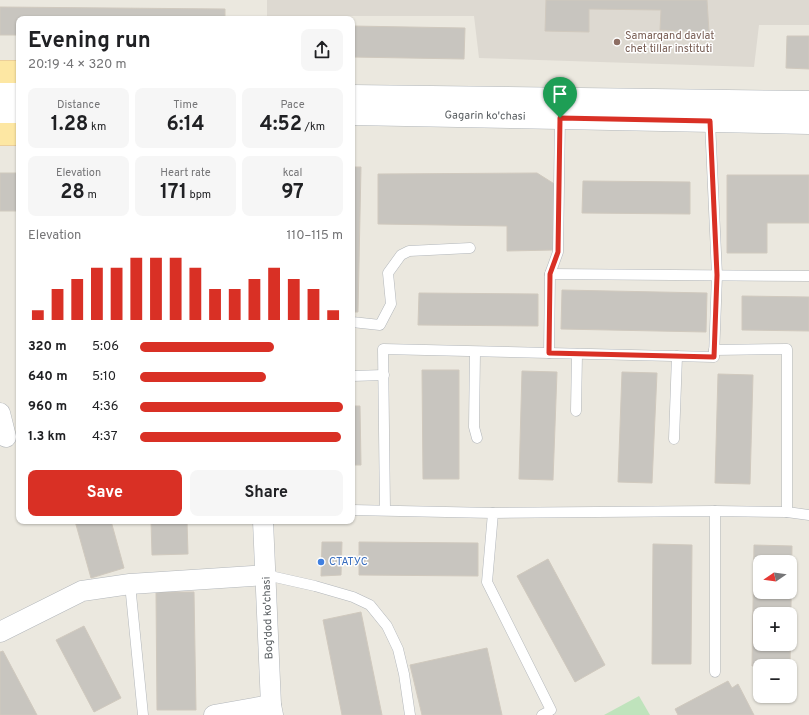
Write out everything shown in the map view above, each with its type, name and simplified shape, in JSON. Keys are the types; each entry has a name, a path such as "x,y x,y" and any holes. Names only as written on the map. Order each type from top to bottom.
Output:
{"main road":[{"path":"0,72 16,72"},
{"path":"0,93 16,93"},
{"name":"Gagarin ko'chasi","path":"355,96 809,102"},
{"path":"0,113 16,113"},
{"name":"Gagarin ko'chasi","path":"355,114 809,123"},
{"path":"0,134 16,134"}],"street":[{"path":"0,413 8,436"},
{"name":"Bog'dod ko'chasi","path":"263,524 272,710"},
{"path":"0,632 82,591 130,584 266,576"},
{"path":"214,715 272,710"}],"lane":[{"path":"549,353 550,274 558,252 560,118"},
{"path":"385,510 384,349 714,357 717,275 710,121"},
{"path":"355,322 380,325 391,304 388,272 402,255 409,251 470,248"},
{"path":"550,274 809,276"},
{"path":"714,350 788,349 788,512"},
{"path":"475,352 474,427 477,438"},
{"path":"576,411 577,354"},
{"path":"674,439 677,356"},
{"path":"355,376 384,375"},
{"path":"355,510 493,513 715,511 788,512 809,515"},
{"path":"715,511 715,672"},
{"path":"493,513 487,582 551,710 542,715"},
{"path":"266,576 315,586 353,596 370,605 387,626 398,649 404,674 410,715"},
{"path":"130,584 143,715"}],"shaded area":[{"name":"Samarqand davlat chet tillar instituti","path":"267,0 809,0 809,25 759,25 754,67 479,58 474,16 267,16"}],"green space":[{"path":"639,696 650,715 604,715"}],"building":[{"path":"546,0 707,0 709,32 660,30 661,10 589,9 589,32 545,31"},
{"path":"0,7 225,9 225,16 16,16 16,35 0,35"},
{"path":"355,26 465,28 464,59 355,57"},
{"path":"787,36 809,36 809,69 786,68"},
{"path":"355,167 361,167 358,312 355,312"},
{"path":"0,173 16,173 16,211 0,211"},
{"path":"537,173 556,185 554,250 507,251 507,226 378,224 378,174"},
{"path":"727,175 809,175 809,223 767,223 767,253 727,253"},
{"path":"583,181 690,182 690,214 582,213"},
{"path":"562,290 707,293 706,332 561,329"},
{"path":"419,293 538,294 538,326 418,325"},
{"path":"742,296 809,297 809,331 742,330"},
{"path":"422,370 459,370 459,479 423,479"},
{"path":"522,371 557,372 553,480 519,479"},
{"path":"622,372 657,373 652,483 618,482"},
{"path":"718,374 753,375 750,484 715,483"},
{"path":"355,406 360,406 361,465 355,465"},
{"path":"76,524 112,524 124,568 91,578"},
{"path":"151,524 187,524 188,554 152,555"},
{"path":"322,542 342,542 341,575 321,576"},
{"path":"359,542 478,543 478,576 359,575"},
{"path":"653,544 692,545 691,664 652,664"},
{"path":"754,545 792,546 792,555 754,555"},
{"path":"548,559 605,665 575,682 517,576"},
{"path":"156,592 194,592 196,710 157,710"},
{"path":"753,599 791,599 791,607 753,607 753,651 790,651 790,659 753,659 752,666"},
{"path":"361,612 382,715 342,715 323,620"},
{"path":"84,626 121,698 94,712 56,640"},
{"path":"487,648 502,715 422,715 410,665"},
{"path":"3,651 37,715 0,715 0,652"},
{"path":"728,681 732,688 738,684 754,715 678,715 675,709"}],"place":[{"name":"Samarqand davlat chet tillar instituti","path":"617,42"},
{"name":"СТАТУС","path":"321,562"}],"route":[{"path":"560,118 710,121 717,275 714,357 549,353 550,274 558,252 560,118"}]}
